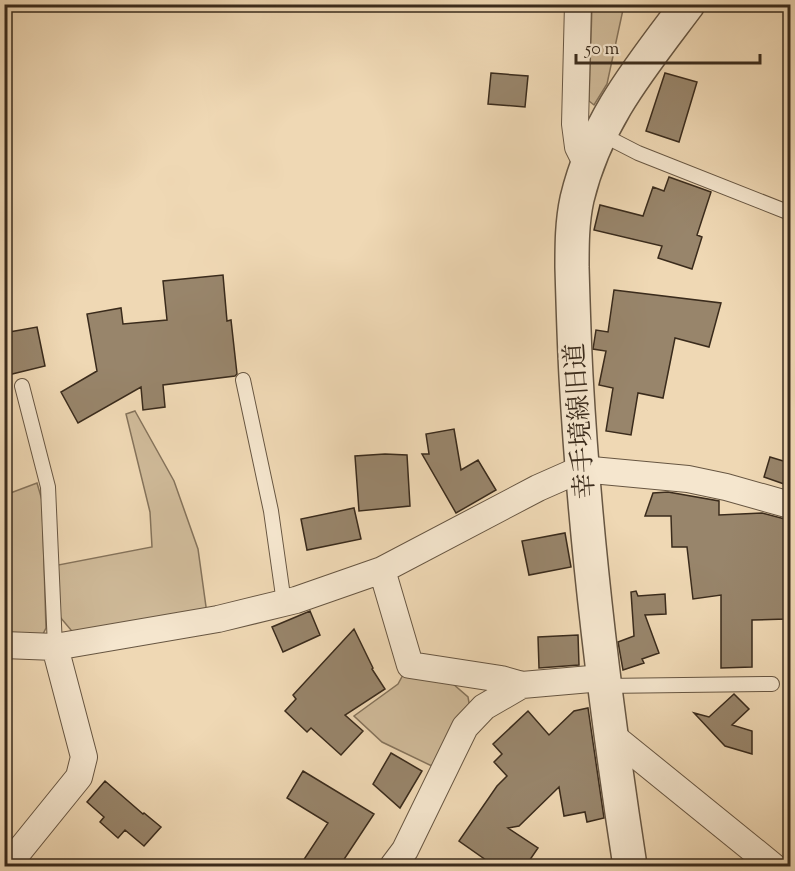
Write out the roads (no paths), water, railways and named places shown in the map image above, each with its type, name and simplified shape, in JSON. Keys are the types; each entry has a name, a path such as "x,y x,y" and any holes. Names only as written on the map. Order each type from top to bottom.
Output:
{"street":[{"path":"578,4 575,124 578,147 587,165"},
{"name":"幸手境線旧道","path":"630,867 602,682 581,469 573,315 572,232 576,201 599,134 628,83 688,4"},
{"path":"4,645 55,647 218,619 284,603 382,570 538,488 581,469 688,479 790,505"},
{"path":"382,570 410,665 501,679 522,685 602,682"},
{"path":"6,867 79,777 84,757 55,647"},
{"path":"393,867 405,850 465,727 483,707 522,685"},
{"path":"609,733 772,867"}],"lane":[{"path":"599,134 639,153 790,213"},
{"path":"243,381 271,511 284,603"},
{"path":"22,386 48,487 55,647"},
{"path":"602,682 772,684"}]}
